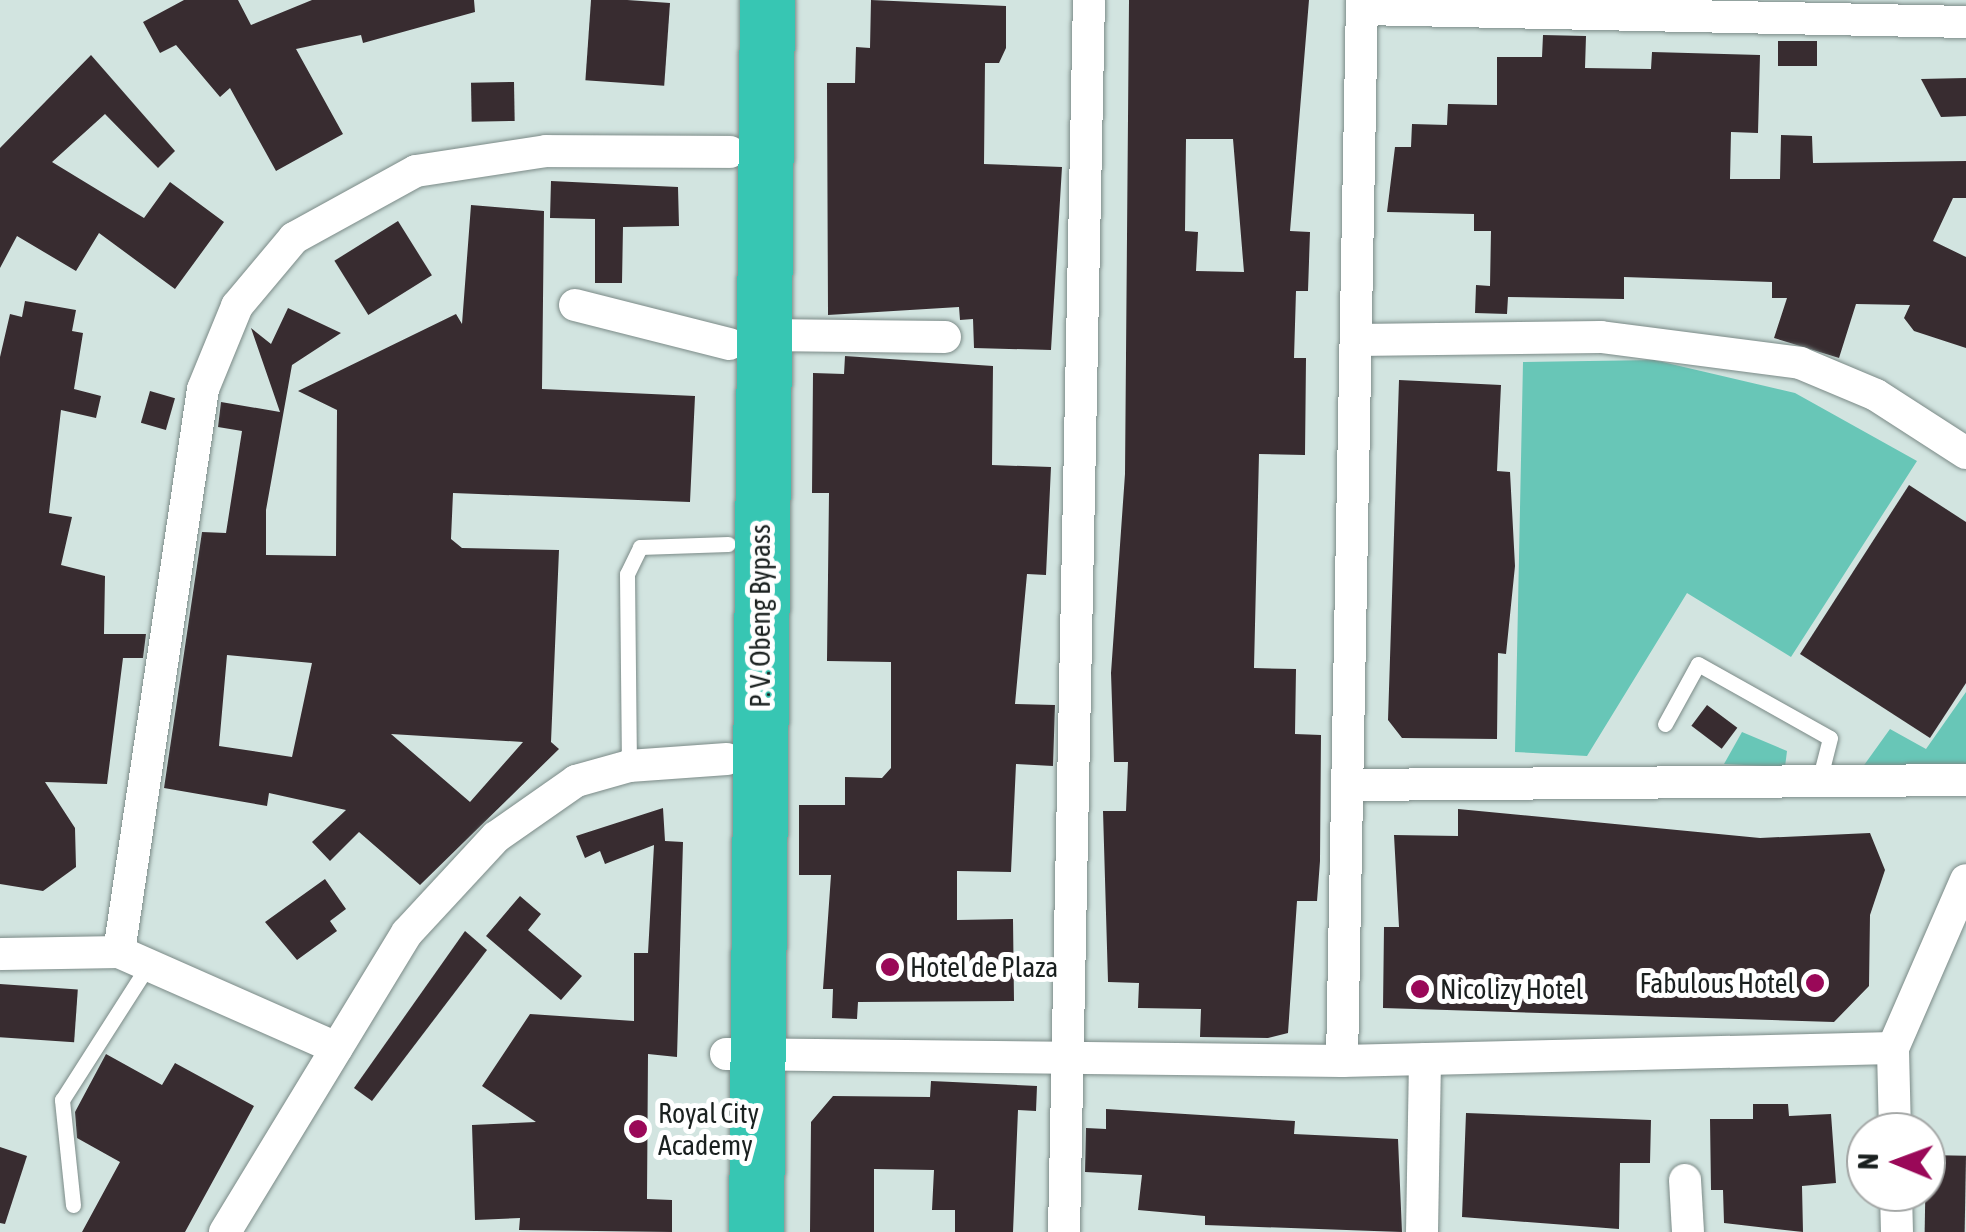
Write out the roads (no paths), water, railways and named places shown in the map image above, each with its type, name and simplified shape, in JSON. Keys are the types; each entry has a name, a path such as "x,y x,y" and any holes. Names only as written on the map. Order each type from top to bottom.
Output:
{"highway":[{"name":"P. V. Obeng Bypass","path":"725,1232 741,1054 746,340 730,152 729,0"},
{"name":"P. V. Obeng Bypass","path":"756,1232 741,1054 727,759 728,544 746,340 767,0"}],"street":[{"path":"1064,1232 1072,1058 1089,0"},
{"path":"1342,1061 1362,4 1817,9 1966,22"},
{"path":"134,958 202,389 237,306 294,238 416,170 546,151 730,152"},
{"path":"575,304 746,340 945,338"},
{"path":"1356,340 1601,337 1800,363 1876,395 1966,453"},
{"path":"224,1232 407,934 496,837 576,781 629,766 727,759"},
{"path":"1347,785 1966,780"},
{"path":"1894,1112 1893,1048 1966,880"},
{"path":"0,954 134,958 337,1048"},
{"path":"741,1054 1342,1061 1893,1048"},
{"path":"1422,1232 1425,1059"},
{"path":"1685,1180 1688,1232"}],"lane":[{"path":"629,766 627,574 640,547 728,544"},
{"path":"1665,724 1698,664 1830,738 1818,782"},
{"path":"74,1205 62,1100 134,958"}],"place":[{"name":"Hotel de Plaza","path":"890,967"},
{"name":"Fabulous Hotel","path":"1815,983"},
{"name":"Nicolizy Hotel","path":"1420,989"},
{"name":"Royal City Academy","path":"638,1129"}]}
